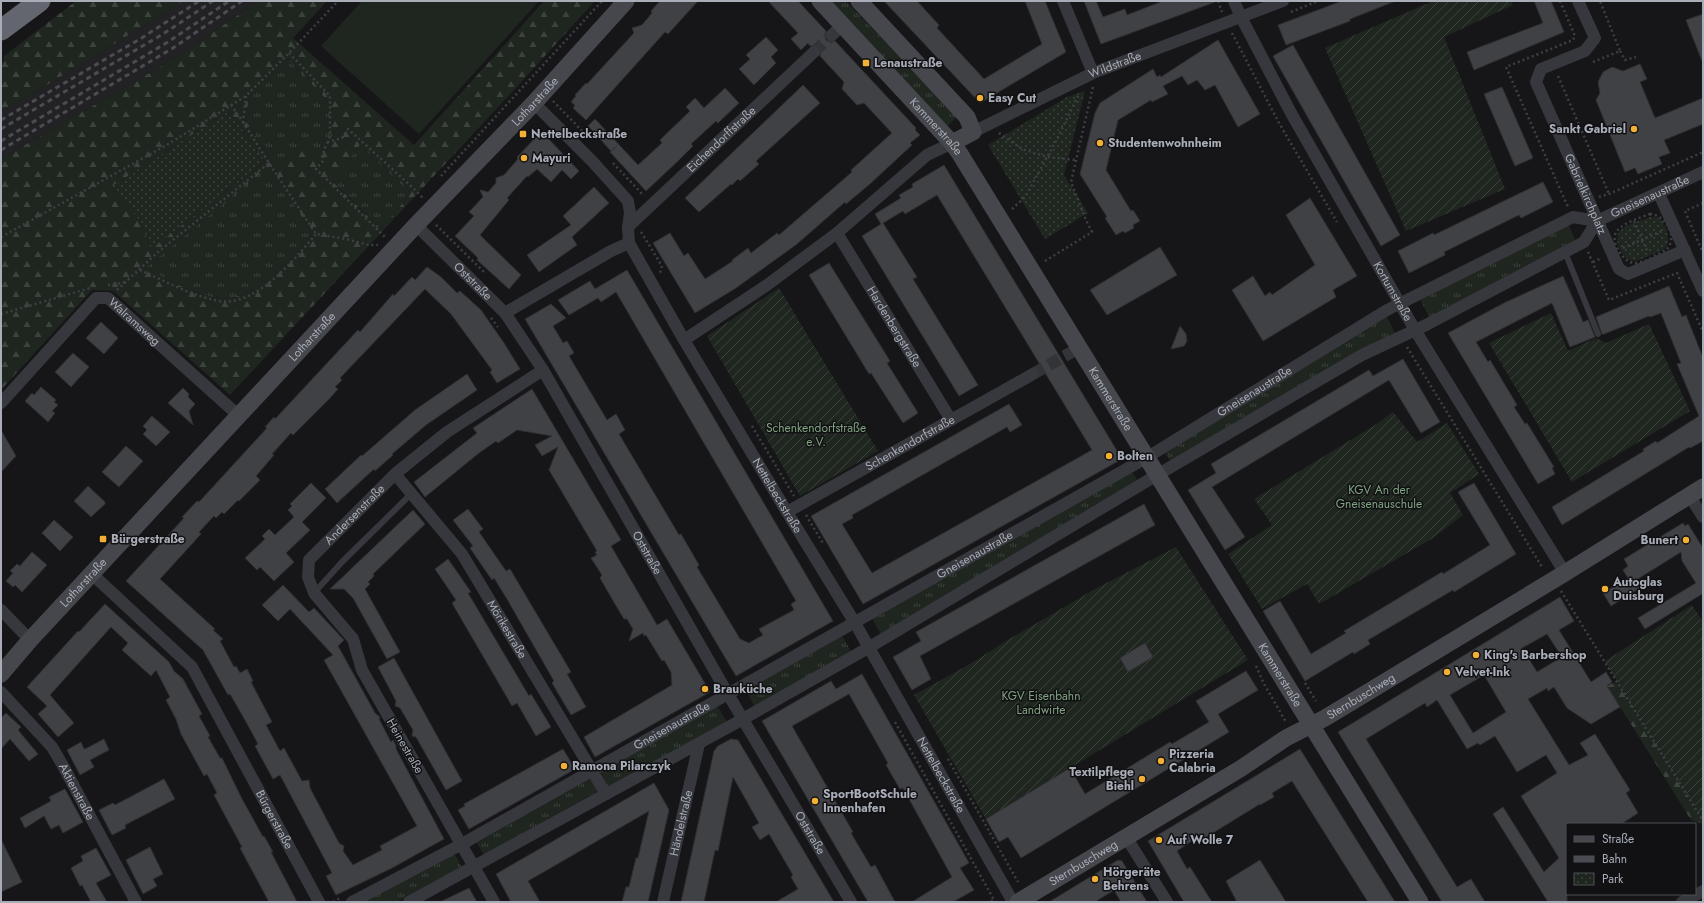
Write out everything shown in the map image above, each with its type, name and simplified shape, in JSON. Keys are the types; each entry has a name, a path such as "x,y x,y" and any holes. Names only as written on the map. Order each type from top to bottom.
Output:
{"highway":[{"path":"1,30 40,1"}],"street":[{"name":"Lotharstraße","path":"1,674 30,640 239,416 390,238 416,225 427,203 534,103 626,1"},
{"name":"Kammerstraße","path":"820,1 837,30 952,143 1420,902"},
{"name":"Kammerstraße","path":"859,1 967,116 974,132"},
{"path":"1063,1 1093,73"},
{"name":"Kortumstraße","path":"1234,1 1240,17 1291,113 1415,330 1563,581"},
{"name":"Wildstraße","path":"952,143 974,132 994,128 1093,73 1283,1"},
{"name":"Gabrielkirchplatz","path":"1578,1 1595,38 1585,51 1541,69 1536,82 1597,221 1616,252 1619,269 1628,274 1651,261 1685,250"},
{"name":"Eichendorffstraße","path":"628,227 814,52"},
{"name":"Nettelbeckstraße","path":"534,103 592,161 628,201 630,213 628,227 630,243 684,340 786,512 855,623 1013,902"},
{"path":"684,340 767,285 837,233 927,155 952,143"},
{"name":"Gneisenaustraße","path":"352,902 462,844 1146,458 1400,303 1573,217 1597,221 1659,194 1703,172"},
{"path":"1659,194 1671,227 1685,250 1703,291"},
{"name":"Gneisenaustraße","path":"409,902 699,744 868,648 1157,474 1362,355 1415,330 1584,242 1597,221"},
{"name":"Oststraße","path":"416,225 505,312 543,370 728,694 851,902"},
{"name":"Hardenbergstraße","path":"837,233 951,420"},
{"path":"505,312 611,251 630,243"},
{"name":"Walramsweg","path":"1,403 96,298 108,298 239,416"},
{"name":"Andersenstraße","path":"314,593 308,577 309,560 395,474 446,432 543,370"},
{"name":"Schenkendorfstraße","path":"786,512 1033,374"},
{"name":"Mörikestraße","path":"395,474 462,554 593,770 606,794"},
{"path":"1696,491 1703,517"},
{"name":"Sternbuschweg","path":"1018,902 1240,769 1286,738 1325,718 1563,581 1696,491"},
{"name":"Bürgerstraße","path":"92,574 192,667 319,902"},
{"name":"Heinestraße","path":"314,593 353,639 362,670 494,902"},
{"path":"1,610 30,640"},
{"name":"Aktienstraße","path":"1,692 55,753 136,902"},
{"name":"Händelstraße","path":"663,902 699,744"},
{"path":"1126,837 1166,902"},
{"path":"1682,902 1695,895"}],"lane":[{"path":"1565,252 1598,334"},
{"name":"Andersenstraße","path":"314,593 342,562 412,493"}],"path":[{"path":"1,237 165,146 246,96 338,1"},
{"path":"437,180 602,1"},
{"path":"1285,14 1318,1"},
{"path":"1600,1 1625,60 1636,56"},
{"path":"1226,37 1247,28"},
{"path":"1592,62 1620,50"},
{"path":"231,105 316,234 369,245 386,244 390,238 316,169 323,161 324,149 330,136 330,96 289,53"},
{"path":"1564,74 1557,76 1609,194"},
{"path":"1087,88 1100,84"},
{"path":"1045,262 1092,232 1072,182 1093,87"},
{"path":"1012,209 1025,197 1081,90 1074,93"},
{"path":"243,122 246,96"},
{"path":"553,100 592,141"},
{"path":"994,128 1006,129"},
{"path":"992,136 994,128"},
{"path":"994,128 1022,149 1047,157 1076,160"},
{"path":"328,142 342,138 348,129 406,181 427,203"},
{"path":"608,158 652,204"},
{"path":"108,298 128,282 158,252 269,163"},
{"path":"427,191 427,203"},
{"path":"1703,203 1685,211 1703,253"},
{"path":"1650,214 1656,214 1671,227 1672,237 1670,247 1651,261 1629,263 1616,252 1614,240 1615,234 1621,226 1634,221 1650,214"},
{"path":"1634,221 1660,280"},
{"path":"642,226 640,231 662,266 659,279"},
{"path":"1593,262 1671,227"},
{"path":"140,270 200,296 220,301 234,300 247,297 270,282 295,258 316,234"},
{"path":"106,285 128,282"},
{"path":"1,314 92,287"},
{"path":"489,316 499,328"},
{"path":"751,424 827,551"},
{"path":"1563,581 1703,821"},
{"path":"947,757 1018,882"},
{"path":"990,902 994,900"}],"shaded area":[{"path":"184,1 258,1 179,56 1,159 1,111 52,82"}],"green space":[{"path":"76,1 184,1 52,82 1,111 1,64 4,56"},
{"path":"258,1 327,1 293,38 414,145 544,1 595,1 230,395 113,291 92,290 1,390 1,159 179,56","holes":["288,59 327,100 335,140 321,156 301,147 275,166 245,120 249,96","229,111 265,162 151,248 141,222 111,187","360,145 411,193 381,229 332,181","268,167 313,233 295,254 272,276 260,285 235,297 212,297 192,291 146,268"]},
{"path":"362,1 539,1 419,134 321,46"},
{"path":"827,1 846,1 957,117 946,127"},
{"path":"1433,1 1511,1 1513,5 1444,37 1505,189 1406,231 1325,48"},
{"path":"288,59 327,100 335,140 321,156 301,147 275,166 245,120 249,96"},
{"path":"1085,91 1064,175 1088,213 1045,239 988,145 1067,97"},
{"path":"229,111 265,162 151,249 141,222 111,187"},
{"path":"360,145 411,193 381,229 332,180"},
{"path":"268,166 313,233 295,254 272,276 247,292 235,297 222,298 212,297 192,291 145,268"},
{"path":"1650,217 1659,218 1661,220 1667,230 1668,243 1662,250 1636,261 1631,261 1620,249 1617,238 1619,233 1628,225"},
{"path":"1569,225 1575,240 1429,317 1420,299"},
{"name":"Schenkendorfstraße e.V.","path":"779,288 878,451 800,496 707,336"},
{"path":"1551,313 1568,351 1596,338 1606,343 1649,324 1690,411 1572,482 1489,343"},
{"path":"1387,317 1395,333 1170,461 1165,452"},
{"name":"KGV An der Gneisenauschule","path":"1393,412 1417,442 1447,423 1479,474 1450,493 1463,515 1433,538 1319,604 1307,584 1262,609 1228,554 1272,525 1254,499 1375,425"},
{"path":"1132,472 1138,481 881,634 872,618"},
{"name":"KGV Eisenbahn Landwirte","path":"1176,547 1248,660 986,819 914,695 970,664 1006,641 1095,589"},
{"path":"1692,605 1703,622 1703,821 1605,661"},
{"path":"842,636 851,651 754,706 746,690"},
{"path":"1617,681 1703,821 1703,824 1691,820 1607,686"},
{"path":"717,706 727,722 608,786 601,772"},
{"path":"591,778 598,791 484,855 477,843"},
{"path":"454,853 462,867 397,902 362,902"}],"building":[{"path":"660,1 698,1 668,34 665,32 586,120 573,108 575,105 571,102 576,96 575,95 634,33 632,28 642,25"},
{"path":"768,1 798,1 826,31 826,40 830,42 835,41 916,128 915,130 920,135 910,143 912,145 871,183 846,204 845,202 797,244 736,288 695,313 653,243 670,233 684,256 688,253 705,279 733,261 732,260 748,248 751,253 777,233 779,235 852,172 851,170 892,133 864,103 857,105 842,89 844,82 820,56 821,51 819,47 816,45 810,46 808,43 801,50 791,39 798,33"},
{"path":"884,1 917,1 939,25 937,28 984,79 1042,44 1025,1 1045,1 1066,52 980,103"},
{"path":"1084,1 1096,1 1103,17 1125,9 1127,15 1163,1 1215,2 1101,44"},
{"path":"1342,1 1393,2 1350,19 1350,21 1286,45 1278,25"},
{"path":"1534,1 1551,1 1564,32 1474,70 1467,52 1543,23"},
{"path":"1703,14 1703,61 1702,61 1686,20"},
{"path":"766,37 778,50 771,57 776,63 754,85 739,69 750,59 746,55"},
{"name":"Studentenwohnheim","path":"1218,40 1260,114 1238,127 1215,85 1205,90 1197,80 1188,85 1182,76 1163,86 1168,94 1152,102 1151,100 1118,120 1106,170 1131,211 1133,210 1140,221 1133,225 1134,228 1125,233 1123,231 1116,235 1105,218 1107,217 1080,174 1095,113 1100,103 1153,69 1157,77 1160,75 1161,77"},
{"path":"1293,45 1400,235 1381,246 1273,56"},
{"name":"Sankt Gabriel","path":"1640,64 1647,79 1640,82 1655,118 1703,98 1703,124 1664,140 1670,153 1659,157 1662,164 1638,174 1635,168 1625,172 1596,100 1600,93 1598,82 1603,72 1612,67 1623,71"},
{"path":"803,85 820,103 756,161 759,164 740,181 738,179 732,185 731,184 699,212 685,198"},
{"path":"1502,87 1533,158 1515,166 1484,94"},
{"path":"725,88 739,103 718,123 716,121 691,144 693,146 646,191 610,152 617,146 611,151 588,126 595,119 638,165 662,143 660,140 690,111 686,107 695,98 704,108"},
{"path":"540,133 542,135 544,134 579,171 571,179 562,170 551,182 537,169 528,177 527,176 507,198 509,200 480,235 521,275 509,289 477,260 478,258 455,236 474,216 469,212 483,197 480,190 488,192 496,183 496,178 504,175 518,159 517,157"},
{"path":"944,165 1122,459 863,604 811,516 1009,404 1022,425 1010,432 1007,427 852,515 853,518 842,524 872,573 1092,450 937,195 905,214 903,211 883,223 917,277 913,279 978,385 959,396 862,236 881,224 875,214 901,198 899,195 913,187 912,184"},
{"path":"1543,182 1553,202 1521,218 1519,215 1444,252 1445,255 1409,273 1398,251 1433,233 1434,235"},
{"path":"594,187 609,203 572,237 577,245 539,272 527,255 571,225 563,216"},
{"path":"1310,198 1357,276 1333,290 1336,297 1263,341 1232,290 1253,276 1265,296 1270,292 1272,295 1315,265 1286,215"},
{"path":"1160,247 1177,275 1107,315 1090,290"},
{"path":"829,263 890,361 887,363 918,413 903,423 871,373 869,374 809,275"},
{"path":"427,267 441,277 457,293 460,291 481,310 520,369 497,383 490,372 492,370 451,314 425,289 340,378 342,380 335,387 338,389 330,398 293,435 291,433 272,454 274,455 256,476 260,480 224,514 222,512 216,518 214,516 199,532 201,534 160,579 215,629 213,630 223,639 220,641 234,667 236,666 240,673 247,669 253,681 251,682 272,722 266,725 280,751 284,748 302,781 309,780 310,788 339,843 344,846 343,851 353,865 382,850 380,846 417,826 324,660 333,655 290,609 278,621 262,605 283,585 309,612 314,608 344,640 338,646 375,713 380,717 379,719 391,742 393,740 396,749 444,839 392,868 336,895 326,876 332,873 280,775 273,779 255,746 258,744 245,720 230,694 228,695 203,650 126,581 184,518 182,517 197,501 199,502 267,428 265,427 274,417 275,419 358,330 360,332 393,294 394,296 412,277 415,280"},
{"path":"627,270 833,621 736,676 525,319 551,304 566,318 553,326 563,343 567,341 574,353 569,356 607,420 616,414 625,430 619,434 679,535 681,534 699,565 697,567 740,639 749,643 763,635 759,629 794,610 791,604 796,601 616,292 601,302 598,298 569,315 558,300 590,281 595,289"},
{"path":"1563,276 1583,322 1588,320 1595,337 1570,347 1552,303 1476,342 1488,362 1490,360 1517,405 1514,407 1525,424 1527,423 1554,467 1552,468 1555,474 1538,484 1448,333 1504,303"},
{"path":"1669,286 1682,317 1686,315 1703,358 1703,441 1690,448 1689,447 1562,525 1552,507 1644,451 1643,449 1656,441 1657,443 1699,416 1677,364 1681,363 1661,313 1650,317 1649,316 1604,334 1602,334 1596,317"},
{"path":"101,322 118,338 104,354 86,338"},
{"path":"1180,326 1186,334 1187,341 1184,346 1171,349"},
{"path":"73,353 89,367 71,387 55,372"},
{"path":"1403,359 1440,422 1421,433 1389,380 1212,487 1245,537 1225,550 1188,490 1216,473 1211,464 1369,370 1373,376"},
{"path":"467,374 477,390 426,425 337,503 325,489 361,455 362,456 415,410"},
{"path":"41,387 56,400 54,402 58,405 52,411 55,413 48,422 25,401 32,393 34,395"},
{"path":"183,388 189,394 188,397 195,404 189,411 193,425 168,403"},
{"path":"532,389 621,540 611,546 657,625 667,619 710,692 595,757 584,737 672,685 671,672 664,660 662,661 646,635 644,636 643,633 629,641 633,629 627,619 624,619 615,604 600,578 602,575 591,558 597,555 595,552 597,551 549,470 558,447 542,456 535,445 552,436 517,430 498,443 496,441 479,453 425,497 414,482 477,433 473,428"},
{"path":"152,416 170,432 156,446 143,434 147,430 143,426"},
{"path":"1,430 16,456 1,472"},
{"path":"126,446 143,461 119,487 102,472"},
{"path":"311,483 326,498 302,522 310,530 286,553 294,562 274,581 260,567 257,570 245,558 265,539 262,536 269,529 275,535 294,517 288,510 292,506 290,504"},
{"path":"1474,483 1516,554 1454,592 1453,590 1368,640 1370,644 1354,654 1353,652 1305,681 1263,611 1280,601 1311,654 1346,633 1344,631 1490,545 1458,492"},
{"path":"88,486 105,502 105,504 91,517 74,501"},
{"path":"1144,504 1155,525 920,656 931,679 912,690 893,657 921,641 916,632"},
{"path":"468,509 483,529 479,532 506,571 510,569 571,672 567,674 586,707 571,715 552,683 554,681 507,599 494,578 492,580 470,548 473,546 453,520"},
{"path":"413,510 425,524 373,574 374,576 368,582 370,584 365,589 400,652 387,659 353,598 344,589 330,589"},
{"path":"54,520 73,537 60,551 42,533"},
{"path":"1683,523 1685,526 1688,524 1703,548 1703,595 1702,594 1645,629 1638,618 1696,583 1682,561 1681,552 1636,580 1641,587 1611,606 1603,593 1628,578 1623,570 1628,566 1624,559"},
{"path":"32,552 47,565 22,592 15,585 13,587 6,581 13,573 10,571 17,564 20,566"},
{"path":"448,559 471,592 468,593 529,696 531,694 551,727 536,736 517,703 512,706 452,603 456,600 435,569"},
{"path":"1560,597 1574,621 1559,630 1591,682 1606,672 1612,682 1607,686 1620,707 1591,724 1567,708 1554,687 1548,691 1547,688 1528,699 1569,765 1588,755 1580,743 1595,734 1630,790 1626,793 1638,813 1623,823 1566,823 1567,902 1548,902 1493,814 1503,807 1544,872 1559,858 1521,796 1557,773 1546,755 1517,772 1495,736 1480,745 1478,743 1467,749 1437,700 1427,707 1425,703 1366,739 1457,887 1471,879 1485,902 1442,902 1338,732","holes":["1547,634 1562,657 1537,672 1522,648","1484,675 1506,712 1473,733 1450,695"]},
{"path":"105,604 169,662 174,671 183,679 202,714 199,716 210,736 208,737 220,758 222,758 241,797 273,852 271,852 297,902 269,902 214,795 217,793 207,774 204,776 181,734 176,719 166,700 170,697 156,670 151,676 122,650 128,643 111,627 50,695 74,723 58,737 38,714 47,706 27,687"},
{"path":"1145,643 1153,657 1128,672 1120,658"},
{"path":"394,658 462,781 446,790 416,737 412,736 413,730 400,708 395,706 396,701 378,667"},
{"path":"1246,671 1258,690 1218,714 1229,732 1021,858 1008,837 999,842 986,819 1070,768 1085,794 1170,742 1172,744 1209,722 1196,701"},
{"path":"862,674 969,863 960,868 974,890 953,902 912,902 952,877 903,788 900,789 886,765 888,763 849,694 792,726 853,832 851,833 871,867 875,865 895,902 868,902 762,721 831,681 836,689"},
{"path":"6,713 21,727 18,730 38,754 29,761 10,739 1,749 1,718"},
{"path":"104,739 109,750 90,760 94,767 80,775 67,750 81,742 84,749"},
{"path":"731,739 738,740 834,902 776,902 798,889 791,877 793,875 769,834 760,840 752,827 759,823 733,777 718,851 715,850 704,902 681,902 714,751 718,746"},
{"path":"563,749 575,769 469,829 458,810 465,806 464,804"},
{"path":"1300,749 1395,902 1368,902 1292,781 1272,793 1274,797 1198,842 1196,838 1177,851 1187,869 1190,867 1212,902 1184,902 1148,841"},
{"path":"164,779 175,799 125,825 126,828 112,835 99,810 113,803 115,805"},
{"path":"654,783 669,810 648,902 622,902 626,887 629,887 636,858 638,858 649,811 528,881 540,902 511,902 496,874"},
{"path":"65,789 83,822 63,833 59,825 51,829 44,816 25,828 20,818 51,801 49,797"},
{"path":"1,839 22,882 1,892"},
{"path":"150,847 163,874 153,879 157,886 143,894 126,860"},
{"path":"96,848 111,875 96,883 107,902 91,902 82,885 80,886 71,868 83,861 81,856"},
{"path":"1118,860 1122,861 1147,902 1121,902 1114,890 1095,902 1049,902"},
{"path":"1260,860 1286,902 1237,902 1226,881"},
{"path":"469,888 477,902 440,902"}],"tunnel":[{"path":"814,52 832,35"},
{"path":"1033,374 1079,348"}],"railway":[{"path":"1,120 140,39 199,1"},
{"path":"1,129 163,34 213,1"},
{"path":"1,141 168,42 229,1"},
{"path":"1,150 173,48 242,1"}],"place":[{"name":"Lenaustraße","path":"866,63"},
{"name":"Easy Cut","path":"980,98"},
{"name":"Sankt Gabriel","path":"1634,129"},
{"name":"Nettelbeckstraße","path":"523,134"},
{"name":"Studentenwohnheim","path":"1100,143"},
{"name":"Mayuri","path":"524,158"},
{"name":"Bolten","path":"1109,456"},
{"name":"Bürgerstraße","path":"103,539"},
{"name":"Bunert","path":"1686,540"},
{"name":"Autoglas Duisburg","path":"1605,589"},
{"name":"King's Barbershop","path":"1476,655"},
{"name":"Velvet-Ink","path":"1447,672"},
{"name":"Brauküche","path":"705,689"},
{"name":"Pizzeria Calabria","path":"1161,761"},
{"name":"Ramona Pilarczyk","path":"564,766"},
{"name":"Textilpflege Biehl","path":"1142,779"},
{"name":"SportBootSchule Innenhafen","path":"815,801"},
{"name":"Auf Wolle 7","path":"1159,840"},
{"name":"Hörgeräte Behrens","path":"1095,879"}]}
